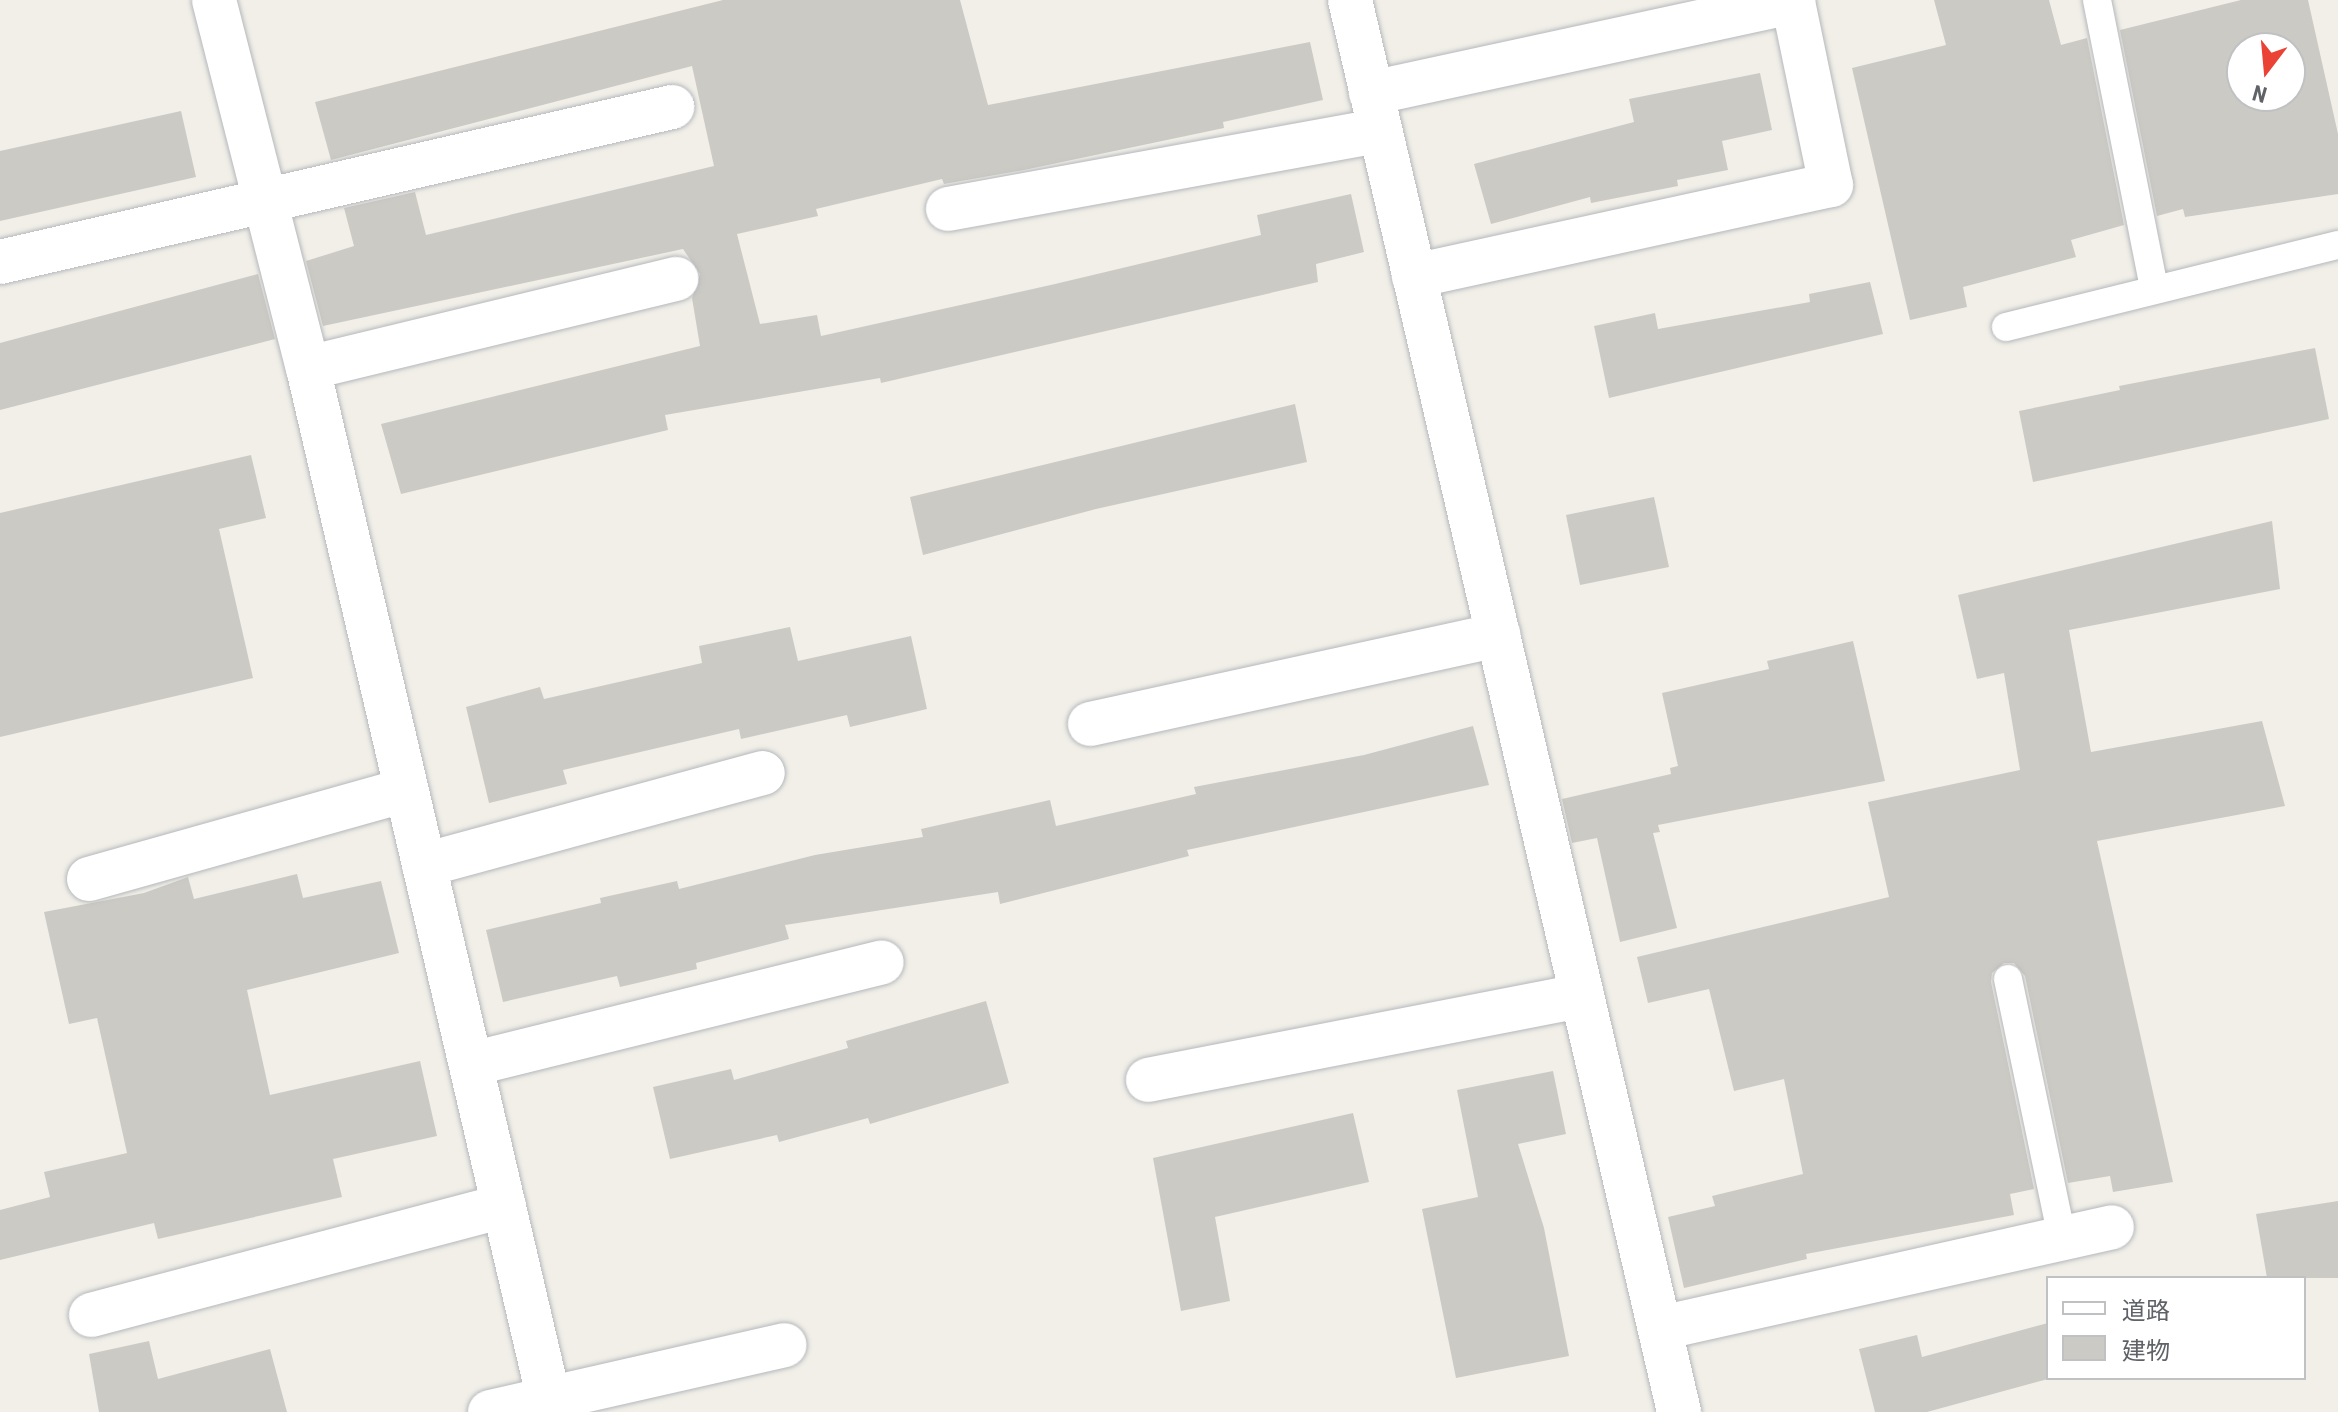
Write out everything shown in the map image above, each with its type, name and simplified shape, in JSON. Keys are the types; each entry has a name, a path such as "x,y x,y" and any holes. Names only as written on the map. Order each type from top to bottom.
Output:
{"street":[{"path":"214,0 261,199 308,368 551,1405"},
{"path":"1350,0 1679,1412"},
{"path":"948,209 1375,112 1793,2 1831,185 1414,276"},
{"path":"0,262 261,199 672,107"},
{"path":"308,368 676,279"},
{"path":"1090,724 1498,635"},
{"path":"424,865 763,773"},
{"path":"89,879 406,790"},
{"path":"471,1064 882,962"},
{"path":"1148,1080 1582,996"},
{"path":"91,1315 504,1206"},
{"path":"1661,1328 2112,1227"},
{"path":"490,1412 551,1405 784,1345"}],"lane":[{"path":"2097,0 2154,288"},
{"path":"2006,327 2338,245"},
{"path":"2008,979 2062,1238"}],"building":[{"path":"723,0 960,0 988,105 1310,42 1323,100 1223,122 1224,128 1024,170 944,184 942,179 816,209 818,216 737,234 760,324 817,315 821,336 1261,235 1257,215 1351,194 1364,252 1316,264 1318,282 881,383 880,378 665,415 668,430 401,494 381,424 700,346 692,298 700,274 683,249 323,326 306,261 354,246 344,208 415,192 426,235 714,166 692,66 331,160 315,102"},
{"path":"1934,0 2049,0 2061,45 2087,38 2124,225 2071,240 2076,257 1963,287 1967,307 1910,320 1852,68 1946,45"},
{"path":"2241,0 2308,0 2338,134 2338,194 2185,217 2183,209 2157,216 2120,30"},
{"path":"1760,73 1772,130 1722,141 1728,170 1677,180 1678,186 1591,203 1590,197 1491,224 1474,164 1634,122 1629,99"},
{"path":"181,111 196,177 0,221 0,151"},
{"path":"258,274 275,339 0,410 0,343"},
{"path":"1870,282 1883,334 1609,398 1594,326 1655,313 1658,329 1810,302 1809,294"},
{"path":"2315,348 2329,419 2033,482 2019,411 2120,390 2119,386"},
{"path":"1295,404 1307,462 1096,509 923,555 910,497"},
{"path":"251,455 266,518 219,529 253,678 0,737 0,513"},
{"path":"1654,497 1669,567 1580,585 1566,515"},
{"path":"2272,521 2280,589 2069,630 2091,752 2262,721 2285,806 2097,841 2173,1182 2113,1192 2110,1176 2068,1183 2025,976 2014,963 2004,963 1992,973 1991,982 2034,1189 2010,1194 2014,1215 1806,1254 1807,1259 1684,1288 1668,1217 1715,1206 1712,1196 1803,1174 1784,1079 1734,1091 1709,989 1648,1003 1637,957 1889,897 1868,802 2020,770 2004,673 1977,679 1958,595"},
{"path":"790,627 798,661 911,636 927,709 850,727 847,715 741,739 739,729 563,770 567,784 489,803 466,707 540,687 544,699 702,663 699,646"},
{"path":"1853,641 1885,781 1658,825 1660,832 1653,833 1677,928 1620,942 1597,838 1572,843 1562,799 1671,774 1670,768 1678,766 1662,693 1769,669 1767,661"},
{"path":"1473,726 1489,785 1187,850 1189,856 1000,904 998,892 785,925 789,939 696,963 697,969 620,987 617,976 503,1002 486,930 601,903 600,898 677,881 679,889 815,855 923,837 921,829 1050,800 1056,826 1196,794 1194,787 1364,755"},
{"path":"297,874 303,898 381,881 399,953 247,990 270,1095 420,1061 437,1136 333,1159 342,1197 158,1239 154,1223 0,1260 0,1210 50,1197 44,1172 127,1153 97,1018 69,1024 44,912 144,893 188,877 194,899"},
{"path":"986,1001 1009,1083 870,1124 868,1118 779,1142 777,1135 670,1159 653,1087 731,1069 734,1080 848,1048 846,1041"},
{"path":"1553,1071 1566,1134 1518,1144 1544,1228 1569,1356 1456,1378 1422,1209 1478,1197 1457,1090"},
{"path":"1353,1113 1369,1182 1215,1217 1230,1301 1181,1311 1153,1158"},
{"path":"2338,1201 2338,1278 2267,1276 2256,1214"},
{"path":"2046,1324 2046,1380 1927,1412 1875,1412 1859,1349 1917,1335 1922,1357"},
{"path":"149,1341 158,1379 270,1349 287,1412 99,1412 89,1354"}]}
